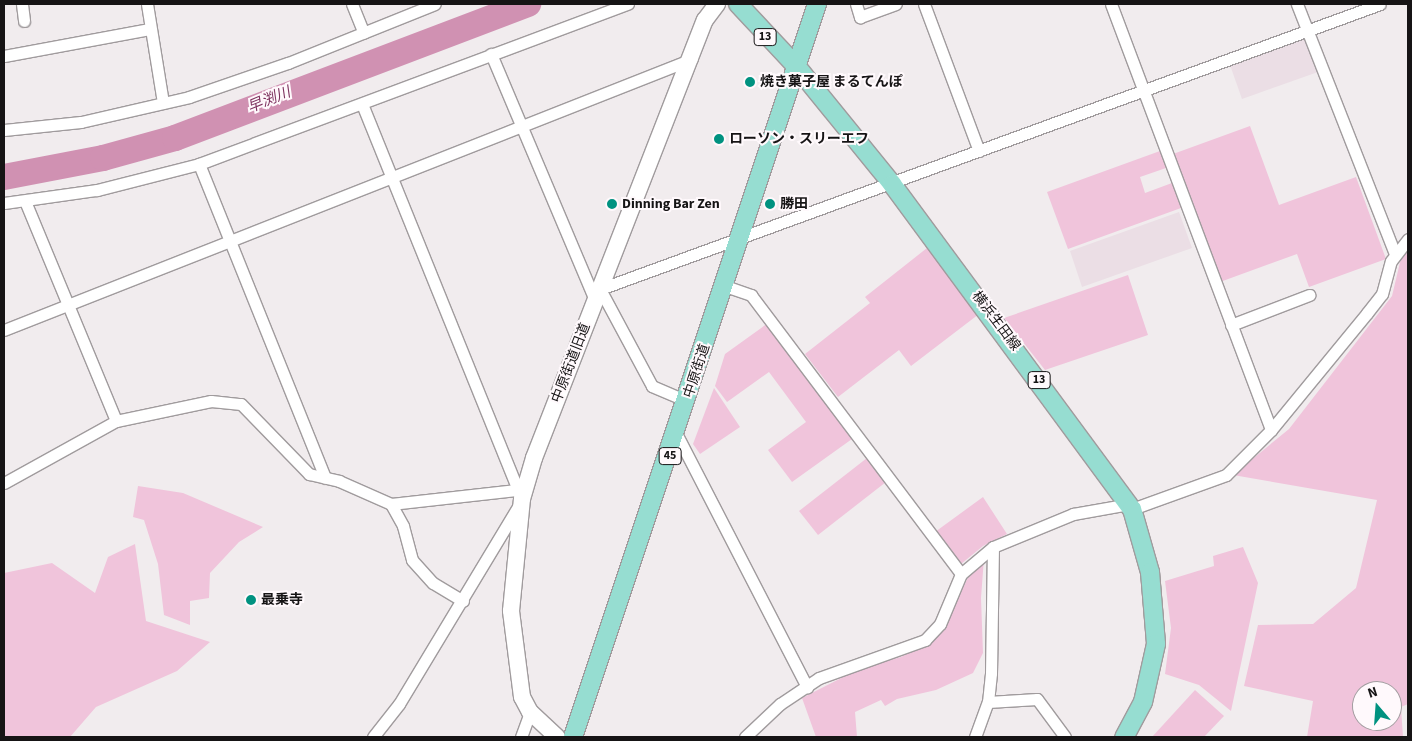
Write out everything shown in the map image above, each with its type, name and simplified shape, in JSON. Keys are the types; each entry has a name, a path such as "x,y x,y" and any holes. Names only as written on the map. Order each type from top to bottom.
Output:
{"main road":[{"name":"横浜生田線","path":"738,4 797,67 892,184 1131,507 1150,572 1156,644 1143,702 1124,737"},
{"name":"中原街道","path":"573,737 677,435 725,286 737,242 818,4"}],"street":[{"path":"22,4 24,21"},
{"path":"147,4 163,103"},
{"path":"352,4 364,33"},
{"path":"4,130 81,122 163,103 288,63 435,4"},
{"path":"4,203 97,190 199,164 628,4"},
{"name":"中原街道旧道","path":"530,712 522,697 511,611 521,493 692,59 705,20 718,4"},
{"path":"856,4 860,17 896,4"},
{"path":"924,4 979,151"},
{"path":"1111,4 1270,430"},
{"path":"1297,4 1395,254"},
{"path":"598,296 979,151 1380,4"},
{"path":"4,56 150,29"},
{"path":"491,54 598,296 652,386 687,401"},
{"path":"4,330 692,59"},
{"path":"362,104 521,493"},
{"path":"199,164 325,478"},
{"path":"25,201 116,421"},
{"path":"745,737 780,704 807,687 843,668 895,653 924,640 940,624 961,574 993,547 1074,514 1131,507 1226,475 1270,430 1382,294 1395,254 1408,239"},
{"path":"725,286 751,295 961,574"},
{"path":"1232,324 1309,295"},
{"path":"4,483 116,421 211,401 241,404 263,422 286,454 309,474 325,478 391,504 521,493"},
{"path":"677,435 807,687"},
{"path":"373,737 399,704 462,600 521,493"},
{"path":"391,504 403,526 412,560 433,583 462,600"},
{"path":"975,737 988,702 993,645 993,547"},
{"path":"988,702 1037,699 1065,737"},
{"path":"521,737 530,712 557,737"}],"shaded area":[{"path":"1305,38 1318,72 1242,99 1230,65"},
{"path":"1250,126 1279,205 1356,177 1386,259 1309,287 1297,254 1220,282 1173,154"},
{"path":"1160,151 1166,168 1140,177 1145,193 1172,183 1181,208 1068,249 1047,192"},
{"path":"1179,212 1192,248 1082,287 1070,251"},
{"path":"927,248 979,314 911,366 899,350 838,397 805,354 870,303 865,297"},
{"path":"1408,250 1408,704 1402,707 1402,681 1352,681 1352,731 1402,731 1402,722 1403,737 1307,737 1313,701 1244,686 1258,625 1313,624 1356,588 1377,500 1233,475 1289,429 1392,296 1402,254"},
{"path":"1128,275 1148,335 1045,370 1004,318"},
{"path":"768,323 852,439 792,482 768,450 806,422 769,372 727,402 715,386 725,354"},
{"path":"714,388 740,427 700,454 693,444"},
{"path":"867,458 886,482 818,535 799,511"},
{"path":"138,486 183,493 263,527 239,542 210,573 209,598 190,601 190,625 164,615 158,564 144,520 133,517"},
{"path":"983,497 1007,534 983,546 961,564 935,532"},
{"path":"135,544 146,621 210,642 177,671 96,707 70,737 4,737 4,573 52,563 95,593 108,557"},
{"path":"1243,547 1258,583 1231,711 1199,685 1165,674 1171,628 1165,581 1214,566 1213,556"},
{"path":"984,558 981,598 983,653 973,673 936,690 897,699 885,706 881,700 855,712 857,737 816,737 802,698 861,668 901,657 933,640 949,618 970,573"},
{"path":"1195,690 1224,716 1204,737 1152,737"}],"waterway":[{"name":"早渕川","path":"4,177 103,158 175,138 528,4"}],"place":[{"name":"焼き菓子屋 まるてんぽ","path":"750,82"},
{"name":"ローソン・スリーエフ","path":"719,139"},
{"name":"Dinning Bar Zen","path":"612,204"},
{"name":"勝田","path":"770,204"},
{"name":"最乗寺","path":"251,600"}]}
